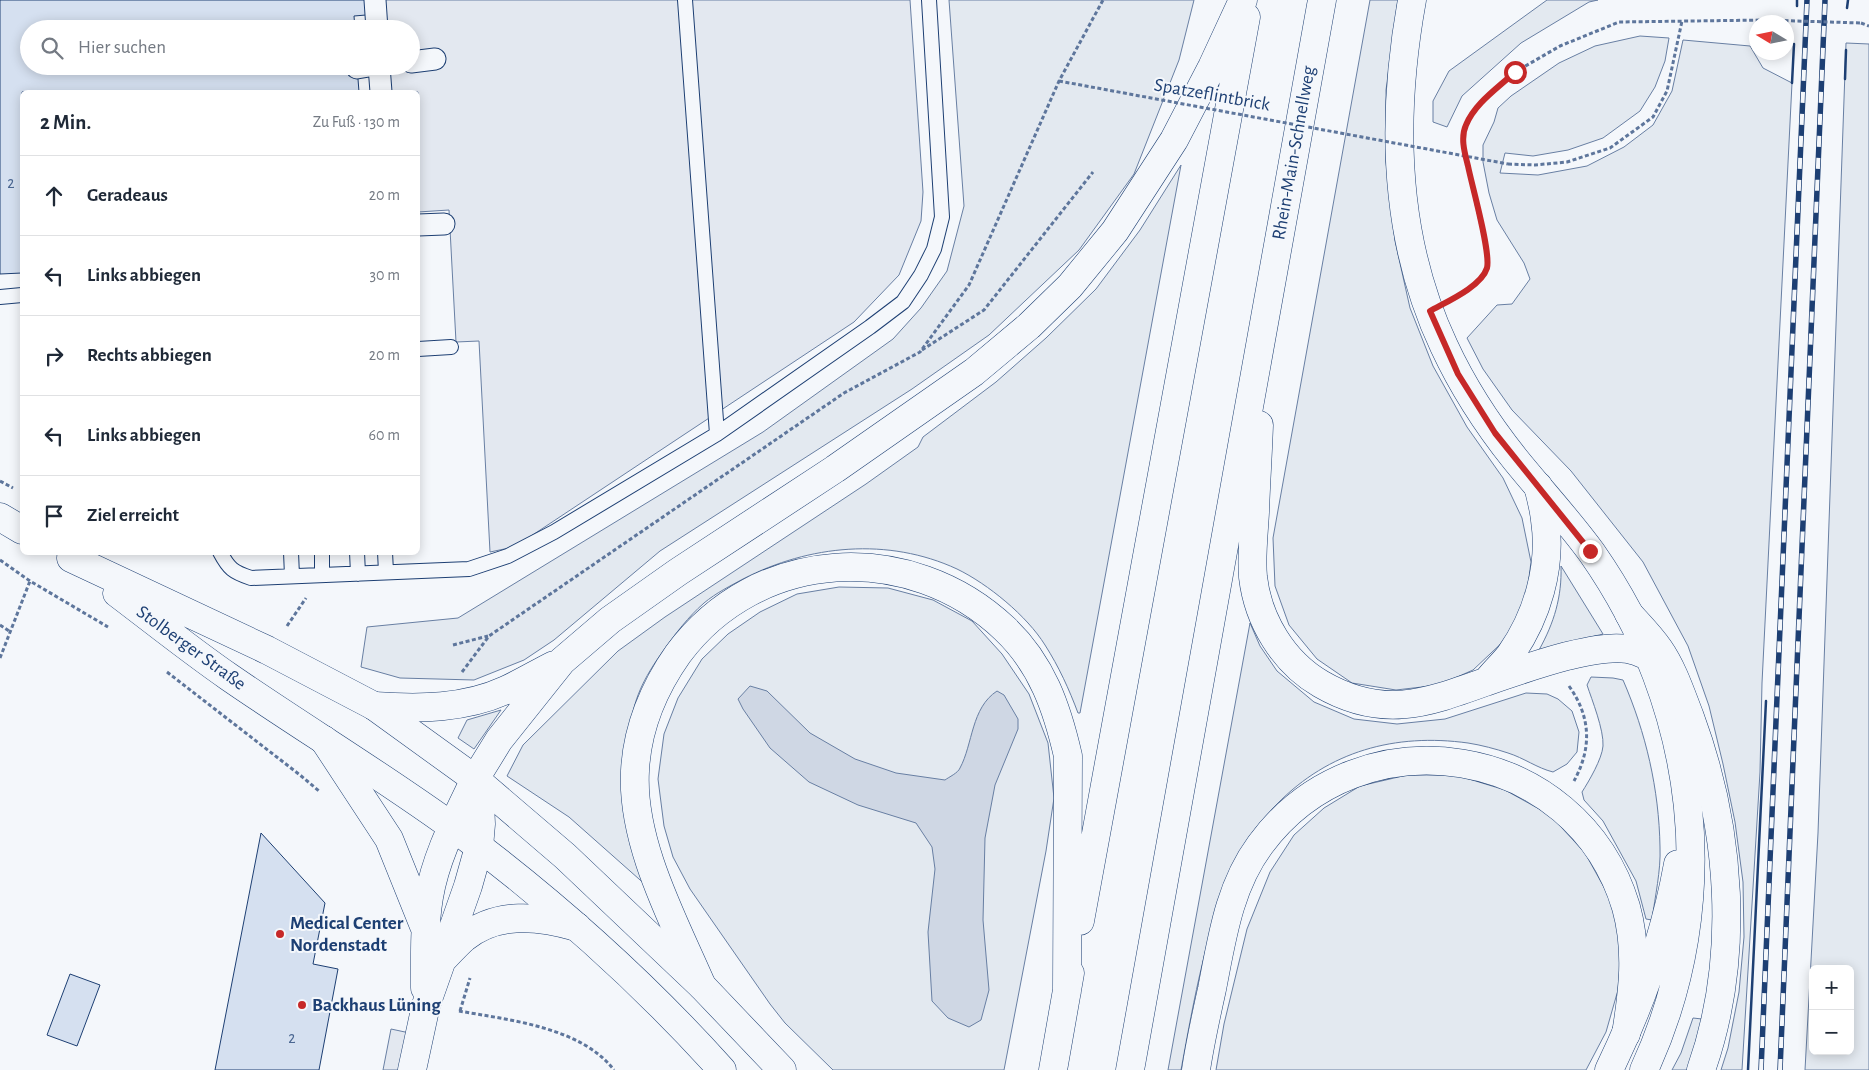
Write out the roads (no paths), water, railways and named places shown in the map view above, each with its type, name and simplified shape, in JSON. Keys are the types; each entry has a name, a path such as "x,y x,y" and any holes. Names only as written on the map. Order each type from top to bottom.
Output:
{"main road":[{"path":"426,1005 425,928 429,895 437,863 475,779 499,740 562,661 610,620 835,469 974,372 1029,326 1070,286 1115,231 1174,140 1212,67 1243,0"},
{"path":"1053,1070 1249,0"},
{"name":"Rhein-Main-Schnellweg","path":"1266,307 1322,0"},
{"path":"1412,0 1403,61 1398,137 1400,172 1410,243 1418,278 1430,311 1458,374 1475,404 1495,433 1590,551 1629,614 1669,710 1679,746 1687,794 1691,846 1690,898 1683,948 1672,998 1655,1046 1644,1070"},
{"path":"1266,307 1253,576 1257,600 1266,624 1278,645 1294,664 1334,692 1382,705 1406,705 1455,694 1543,662 1591,650 1626,649 1648,656"},
{"path":"1130,1070 1266,307"},
{"path":"1486,682 1509,655 1528,625 1540,592 1546,557 1546,521 1538,486"},
{"path":"0,517 20,529"},
{"path":"66,556 267,650 374,706 475,779 565,856 702,986 782,1070"},
{"name":"Stolberger Straße","path":"66,556 228,676 452,827 478,847 576,927 686,1029 722,1070"},
{"path":"702,986 646,850 636,807 635,771 640,736 651,702 667,670 688,641 714,616 743,595 775,580 801,572 845,566 881,568 915,575 956,593 979,606 1006,630 1029,657 1048,688 1060,721 1068,756 1067,991"},
{"path":"1629,614 1659,649 1677,683 1699,742 1711,785 1721,838 1726,893 1723,976 1714,1022 1701,1070"},
{"path":"374,706 407,708 471,702 505,690 562,661"},
{"name":"Stolberger Straße","path":"324,740 390,840 425,928"},
{"path":"1196,1070 1231,899 1259,845 1279,822 1302,802 1327,786 1354,773 1383,764 1413,760 1473,764 1502,773 1529,786 1554,803 1578,824 1598,849 1614,877 1625,906 1632,938 1634,969 1626,1034"},
{"path":"412,1070 426,1005 468,886 478,847 481,824 480,803 475,779"},
{"path":"1609,1070 1645,988 1660,940 1670,902 1681,843 1687,794"},
{"path":"442,960 465,937 494,922 521,917 549,919 576,927"}],"street":[{"path":"375,0 376,20"},
{"path":"420,61 435,59"},
{"path":"380,75 381,90"},
{"path":"420,225 444,224"}],"lane":[{"path":"685,0 717,434"},
{"path":"221,555 226,565 234,572 251,578 470,569 508,556 554,532 717,434 903,302 922,275 934,249 942,217 930,0"},
{"path":"0,297 20,295"},
{"path":"420,349 451,347"},
{"path":"291,555 292,576"},
{"path":"322,555 322,575"},
{"path":"357,555 358,574"},
{"path":"385,555 386,572"}],"railway":[{"path":"1761,1070 1807,0"},
{"path":"1780,1070 1825,0"}],"place":[{"name":"Medical Center Nordenstadt","path":"280,934"},
{"name":"Backhaus Lüning","path":"302,1005"}]}
